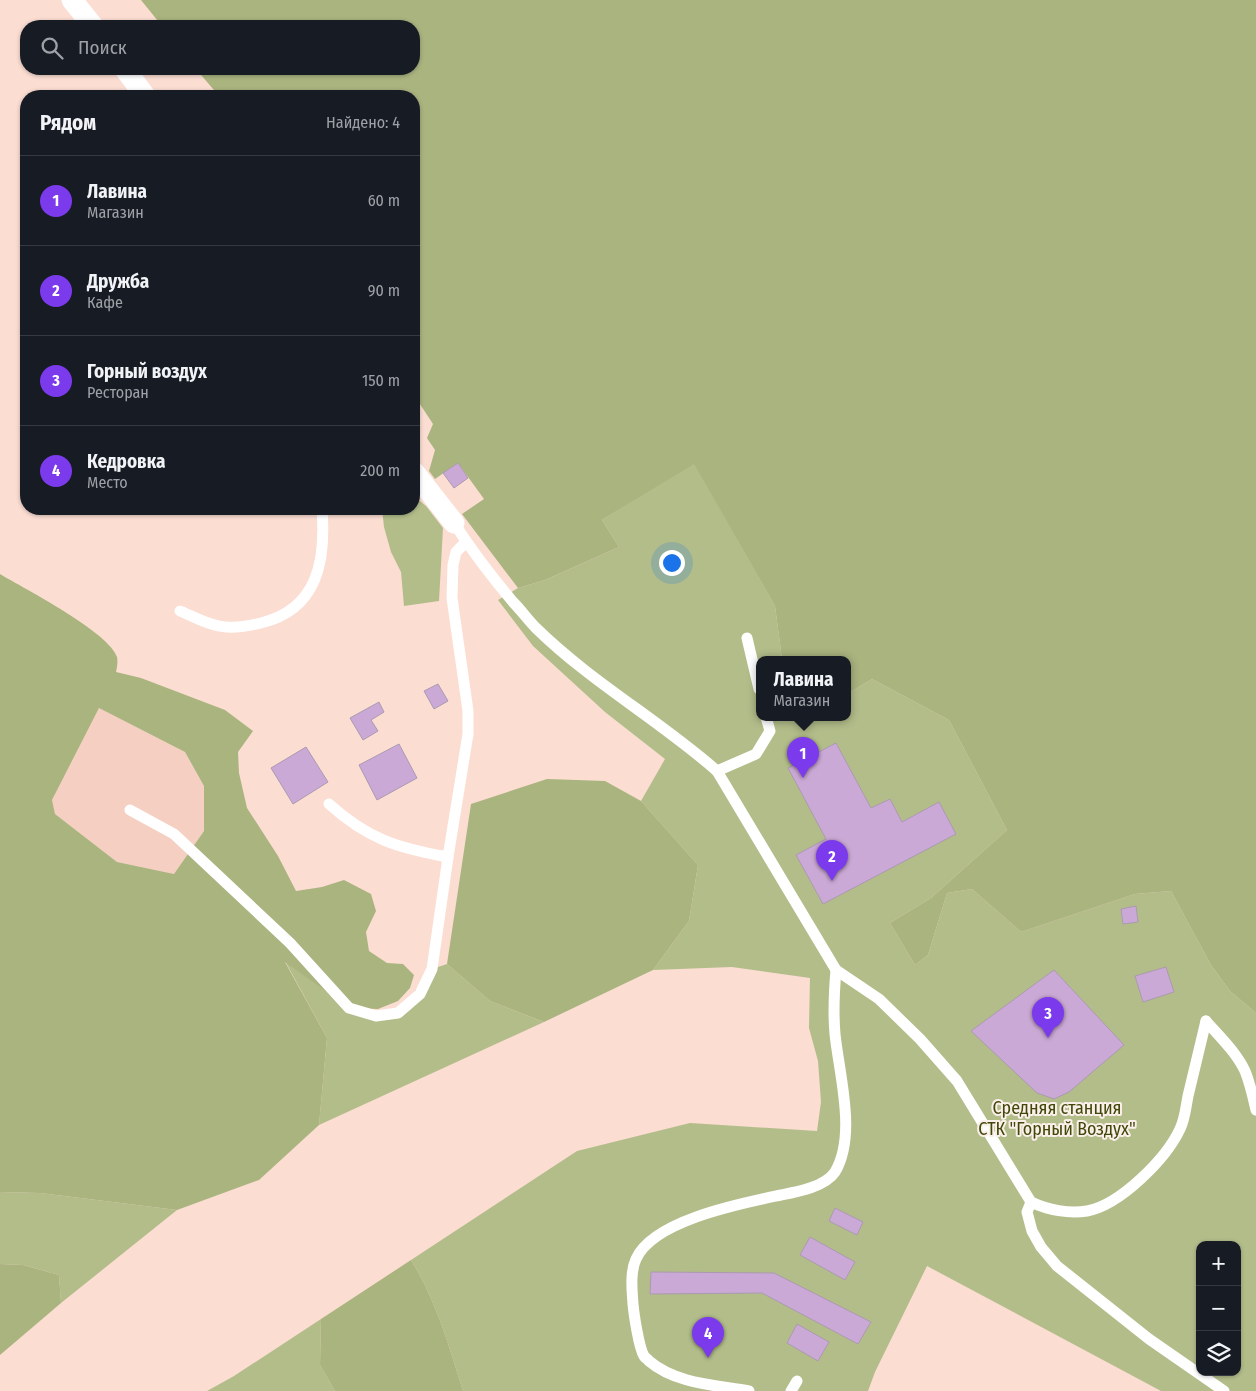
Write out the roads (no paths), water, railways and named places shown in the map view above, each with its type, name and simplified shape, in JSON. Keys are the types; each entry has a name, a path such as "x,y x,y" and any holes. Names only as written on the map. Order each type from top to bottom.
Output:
{"street":[{"path":"72,0 88,20"},
{"path":"129,75 141,90"},
{"path":"420,480 454,523"}],"lane":[{"path":"180,610 219,626 248,626 276,619 291,611 309,592 320,563 324,536 322,515"},
{"path":"454,523 495,580 540,632 608,688 693,750 717,771 836,970 879,999 920,1039 957,1081 1031,1202 1044,1208 1058,1210 1074,1212 1088,1210 1104,1206 1148,1173 1166,1153 1181,1128 1206,1021 1236,1056 1242,1066 1248,1079 1256,1110"},
{"path":"130,810 174,834 290,942 349,1008 376,1016 398,1013 420,994 432,969 468,734 468,711 452,598 453,565 456,552 466,542"},
{"path":"746,638 756,677"},
{"path":"717,771 756,754 770,731 767,721"},
{"path":"329,804 354,825 387,843 417,852 448,857"},
{"path":"749,1391 676,1377 659,1368 644,1356 634,1308 633,1270 636,1259 649,1242 676,1225 692,1218 742,1203 814,1187 834,1173 842,1156 845,1122 841,1066 835,1036 832,1002 836,970"},
{"path":"1031,1202 1027,1212 1032,1232 1040,1247 1057,1266 1149,1339 1224,1391"},
{"path":"791,1391 798,1380"}],"place":[{"name":"Лавина","path":"803,778"},
{"name":"Дружба","path":"832,881"},
{"name":"Горный воздух","path":"1048,1038"},
{"name":"Кедровка","path":"708,1358"}],"park label":[{"name":"Средняя станция СТК \"Горный Воздух\"","path":"1057,1118"}]}
